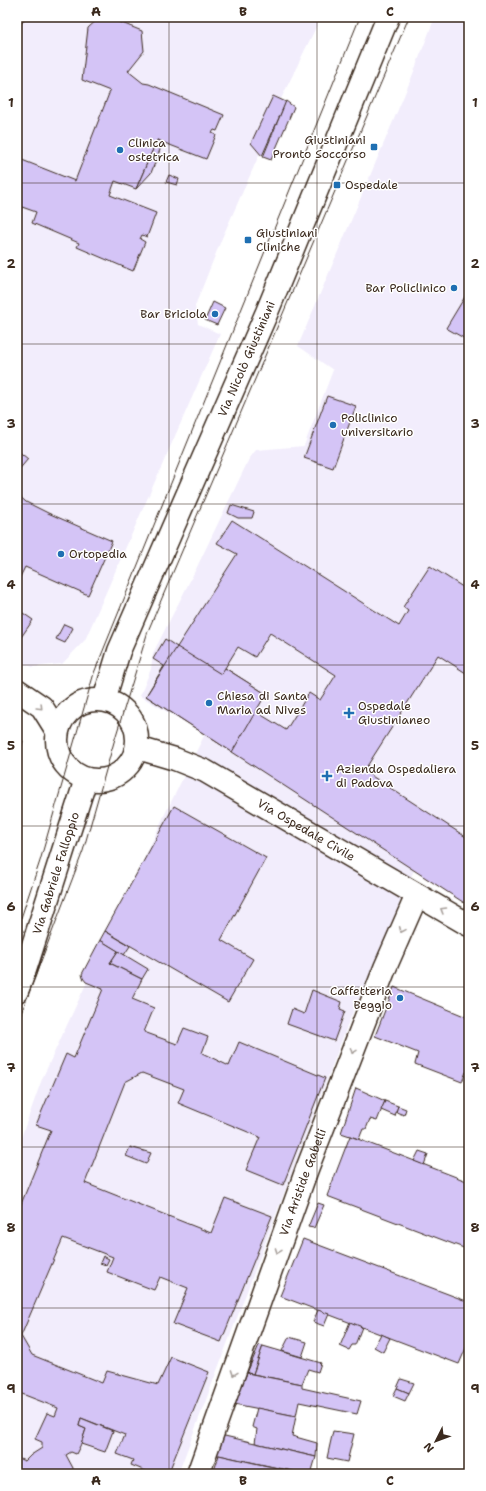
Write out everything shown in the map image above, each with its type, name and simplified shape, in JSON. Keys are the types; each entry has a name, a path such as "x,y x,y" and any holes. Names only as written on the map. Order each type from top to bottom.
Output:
{"street":[{"name":"Via Nicolò Giustiniani","path":"104,700 119,652 267,312 388,17"},
{"path":"17,690 42,707 58,731"},
{"path":"92,700 104,700 120,707 132,719 137,736 138,748 134,758 127,768 118,775 107,780 95,781 73,773 65,765 59,754 56,742 62,719 70,710 80,703 92,700"},
{"name":"Via Ospedale Civile","path":"138,748 175,759 205,771 469,925"},
{"name":"Via Gabriele Falloppio","path":"17,990 30,956 86,779"},
{"name":"Via Aristide Gabelli","path":"198,1474 307,1169 385,968 417,894"}],"shaded area":[{"path":"17,17 321,17 281,99 273,96 251,143 260,153 222,238 195,306 198,324 220,334 85,640 62,664 33,667 17,662"},
{"name":"Azienda Ospedaliera di Padova","path":"435,17 469,17 469,905 414,870 349,1021 178,1474 17,1474 17,1149 42,1079 163,818 205,734 140,696 151,669 153,653 196,569 249,459 256,450 304,446 333,370 298,346 411,79"}],"building":[{"path":"17,17 28,17 17,27"},
{"name":"Clinica ostetrica","path":"100,17 107,17 142,31 144,51 128,71 143,83 149,84 224,115 217,131 214,130 212,133 216,135 206,159 157,140 136,189 115,181 110,195 156,213 147,237 142,235 140,239 145,242 133,271 77,247 79,243 32,223 36,212 22,207 17,220 17,158 75,181 110,91 82,80 88,28"},
{"path":"273,96 286,102 262,156 251,143"},
{"path":"286,101 294,107 271,160 263,157"},
{"path":"157,140 163,142 151,173 136,189"},
{"path":"169,175 179,179 177,185 166,182"},
{"path":"469,290 469,341 446,328"},
{"path":"213,302 225,308 217,325 205,320"},
{"name":"Policlinico universitario","path":"327,396 356,406 333,468 304,458"},
{"path":"17,450 28,459 17,472"},
{"name":"Ortopedia","path":"17,494 26,502 48,513 112,541 88,595 25,567 17,583"},
{"path":"231,505 254,512 252,518 238,518 228,513"},
{"name":"Ospedale Giustinianeo","path":"232,520 399,626 408,611 403,607 430,566 469,591 469,675 438,655 364,771 469,839 469,906 146,696 164,666 153,659 165,639 177,647 237,554 217,543","holes":["270,633 336,675 320,700 309,693 286,730 255,711 266,694 225,668 238,647 255,657"]},
{"path":"17,609 33,620 17,643"},
{"path":"64,624 73,628 65,643 56,639"},
{"name":"Chiesa di Santa Maria ad Nives","path":"177,647 221,674 225,668 266,694 232,752 146,696"},
{"path":"17,737 23,741 17,764"},
{"path":"174,806 266,858 221,940 253,959 228,1002 105,931"},
{"path":"105,931 130,946 124,955 100,940"},
{"path":"100,940 118,951 110,963 142,979 132,999 154,1008 144,1032 177,1044 184,1028 208,1037 202,1053 229,1066 239,1042 325,1078 283,1185 246,1170 260,1137 178,1103 184,1089 142,1073 125,1082 85,1183 211,1233 225,1198 272,1216 221,1342 173,1324 188,1288 160,1277 154,1290 107,1272 113,1257 63,1238 21,1336 32,1355 102,1383 107,1371 158,1385 171,1357 209,1372 168,1474 153,1474 131,1465 133,1460 117,1454 125,1435 81,1418 79,1426 86,1429 81,1444 76,1454 71,1452 66,1455 73,1468 73,1474 17,1474 17,1458 25,1461 42,1448 42,1442 35,1439 47,1413 55,1416 58,1408 17,1392 17,1214 51,1130 36,1125 66,1054 74,1058 103,989 86,982 82,974"},
{"path":"118,951 148,969 142,979 110,963"},
{"path":"394,987 469,1018 469,1073 466,1072 462,1082 415,1064 418,1053 375,1036"},
{"path":"312,990 342,1002 340,1009 345,1011 334,1041 287,1024 292,1009 304,1014"},
{"path":"356,1088 385,1101 377,1121 370,1119 366,1129 363,1129 359,1139 341,1133"},
{"path":"385,1101 398,1106 395,1116 381,1110"},
{"path":"398,1106 406,1109 404,1115 396,1112"},
{"path":"350,1136 469,1182 469,1250 327,1196"},
{"path":"130,1147 151,1153 146,1164 126,1156"},
{"path":"419,1151 428,1154 424,1165 414,1161"},
{"path":"318,1203 324,1205 314,1228 308,1227"},
{"path":"303,1239 469,1302 469,1341 459,1364 280,1296"},
{"path":"103,1256 109,1259 106,1265 100,1263"},
{"path":"318,1310 329,1314 324,1326 313,1322"},
{"path":"350,1322 362,1327 355,1345 352,1345 349,1350 340,1346"},
{"path":"381,1334 390,1338 383,1352 374,1347"},
{"path":"289,1337 307,1342 302,1357 282,1351"},
{"path":"259,1345 263,1346 253,1374 247,1373"},
{"path":"263,1346 321,1363 318,1372 308,1369 302,1384 253,1374"},
{"path":"247,1373 302,1384 302,1388 361,1401 357,1414 299,1402 296,1416 234,1404"},
{"path":"401,1379 414,1383 409,1393 397,1388"},
{"path":"397,1388 409,1393 405,1401 393,1396"},
{"path":"257,1408 296,1416 292,1436 317,1443 316,1457 255,1443 257,1429 252,1427"},
{"path":"469,1414 469,1432 466,1432"},
{"path":"81,1418 113,1431 105,1452 81,1444 86,1429 79,1426"},
{"path":"333,1431 354,1434 347,1462 327,1458"},
{"path":"216,1434 316,1457 311,1474 209,1453"},
{"path":"219,1455 263,1465 306,1474 213,1474"}],"tram line":[{"path":"17,930 40,861 94,673 360,17"},
{"path":"17,1024 83,851 148,631 409,17"}],"place":[{"name":"Giustiniani Pronto Soccorso","path":"374,147"},
{"name":"Clinica ostetrica","path":"120,150"},
{"name":"Ospedale","path":"337,185"},
{"name":"Giustiniani Cliniche","path":"248,240"},
{"name":"Bar Policlinico","path":"454,288"},
{"name":"Bar Briciola","path":"215,314"},
{"name":"Policlinico universitario","path":"333,425"},
{"name":"Ortopedia","path":"61,554"},
{"name":"Chiesa di Santa Maria ad Nives","path":"209,703"},
{"name":"Ospedale Giustinianeo","path":"349,713"},
{"name":"Azienda Ospedaliera di Padova","path":"327,776"},
{"name":"Caffetteria Beggio","path":"400,998"}]}
